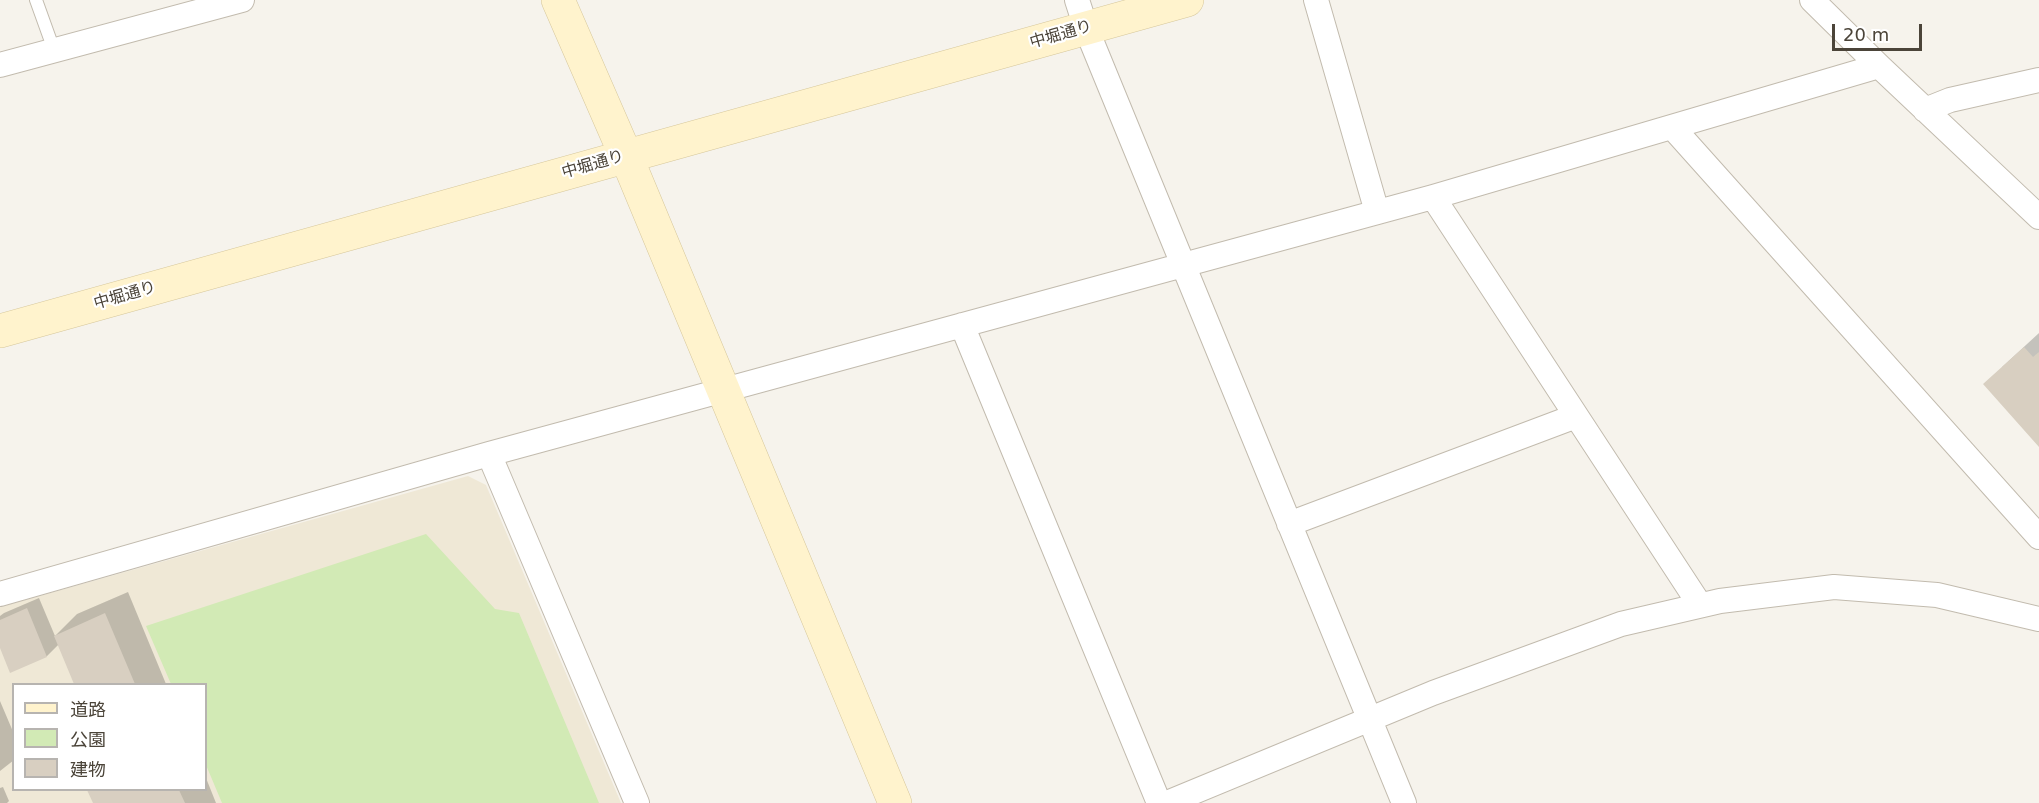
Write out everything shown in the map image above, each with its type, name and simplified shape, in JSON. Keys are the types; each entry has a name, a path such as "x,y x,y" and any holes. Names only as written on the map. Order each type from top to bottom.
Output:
{"street":[{"path":"0,65 242,0"},
{"path":"558,0 725,391 895,803"},
{"name":"中堀通り","path":"0,331 626,156 1082,14 1186,0"},
{"path":"1316,0 1377,212"},
{"path":"1812,0 1924,110 2039,217"},
{"path":"1082,14 1404,803"},
{"path":"0,594 489,454 1432,197 1879,66"},
{"path":"1924,110 1950,100 2039,80"},
{"path":"1673,128 2039,537"},
{"path":"1432,197 1700,605"},
{"path":"962,325 1159,803"},
{"path":"1289,524 1576,416"},
{"path":"489,454 637,803"},
{"path":"1167,803 1434,693 1621,624 1700,605 1834,586 1937,596 2039,619"}],"lane":[{"path":"36,0 54,50"}],"shaded area":[{"path":"468,476 486,485 621,803 0,803 0,607"}],"green space":[{"path":"426,534 495,609 519,613 599,803 222,803 207,767 207,683 171,683 146,626"}],"building":[{"path":"2024,347 2033,357 2039,352 2039,447 1983,384"},
{"path":"27,608 47,657 10,673 0,648 0,620"},
{"path":"105,613 135,683 74,683 54,636"},
{"path":"87,791 179,791 185,803 93,803"}]}
